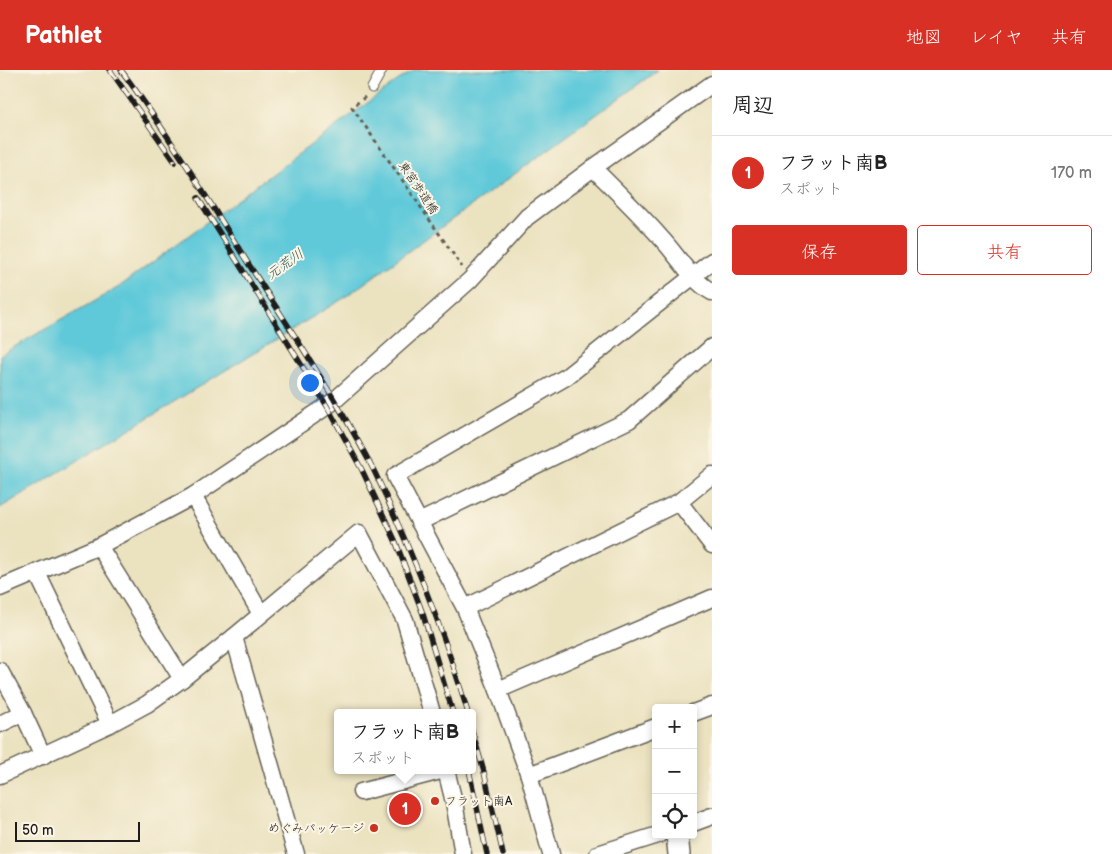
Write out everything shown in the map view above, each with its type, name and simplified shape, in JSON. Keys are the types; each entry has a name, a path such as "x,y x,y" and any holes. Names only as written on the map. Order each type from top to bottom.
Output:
{"street":[{"path":"0,588 99,546 193,496 336,400 470,280 527,217 712,84"},
{"path":"593,168 661,238 693,276 706,289 712,292"},
{"path":"551,854 529,775 465,608 395,476 566,377 712,261"},
{"path":"419,522 629,420 712,347"},
{"path":"465,608 679,502 712,475"},
{"path":"193,496 261,614"},
{"path":"679,502 712,545"},
{"path":"0,775 110,724 146,704 182,679 359,533 405,620 431,709"},
{"path":"99,546 182,679"},
{"path":"37,573 110,724"},
{"path":"498,690 712,598"},
{"path":"234,637 296,854"},
{"path":"0,671 43,756"},
{"path":"697,712 712,706"},
{"path":"0,724 22,713"},
{"path":"529,775 652,729"},
{"path":"361,792 430,774"},
{"path":"446,774 454,802 463,854"},
{"path":"697,822 712,816"},
{"path":"598,854 652,837"},
{"path":"677,839 679,854"}],"lane":[{"path":"372,88 382,70"}],"path":[{"name":"東宮歩道橋","path":"352,106 470,280"}],"water":[{"name":"元荒川","path":"415,70 658,70 344,298 0,508 0,355 119,287 397,81"}],"railway":[{"path":"110,70 175,162"},
{"path":"121,70 154,116 294,335 341,411 370,463 425,588 467,709"},
{"path":"198,198 327,406 362,470 395,540 423,614 452,709"},
{"path":"476,744 503,854"},
{"path":"470,774 487,854"}],"place":[{"name":"フラット南A","path":"435,801"},
{"name":"フラット南B","path":"405,809"},
{"name":"めぐみパッケージ","path":"374,828"}]}
